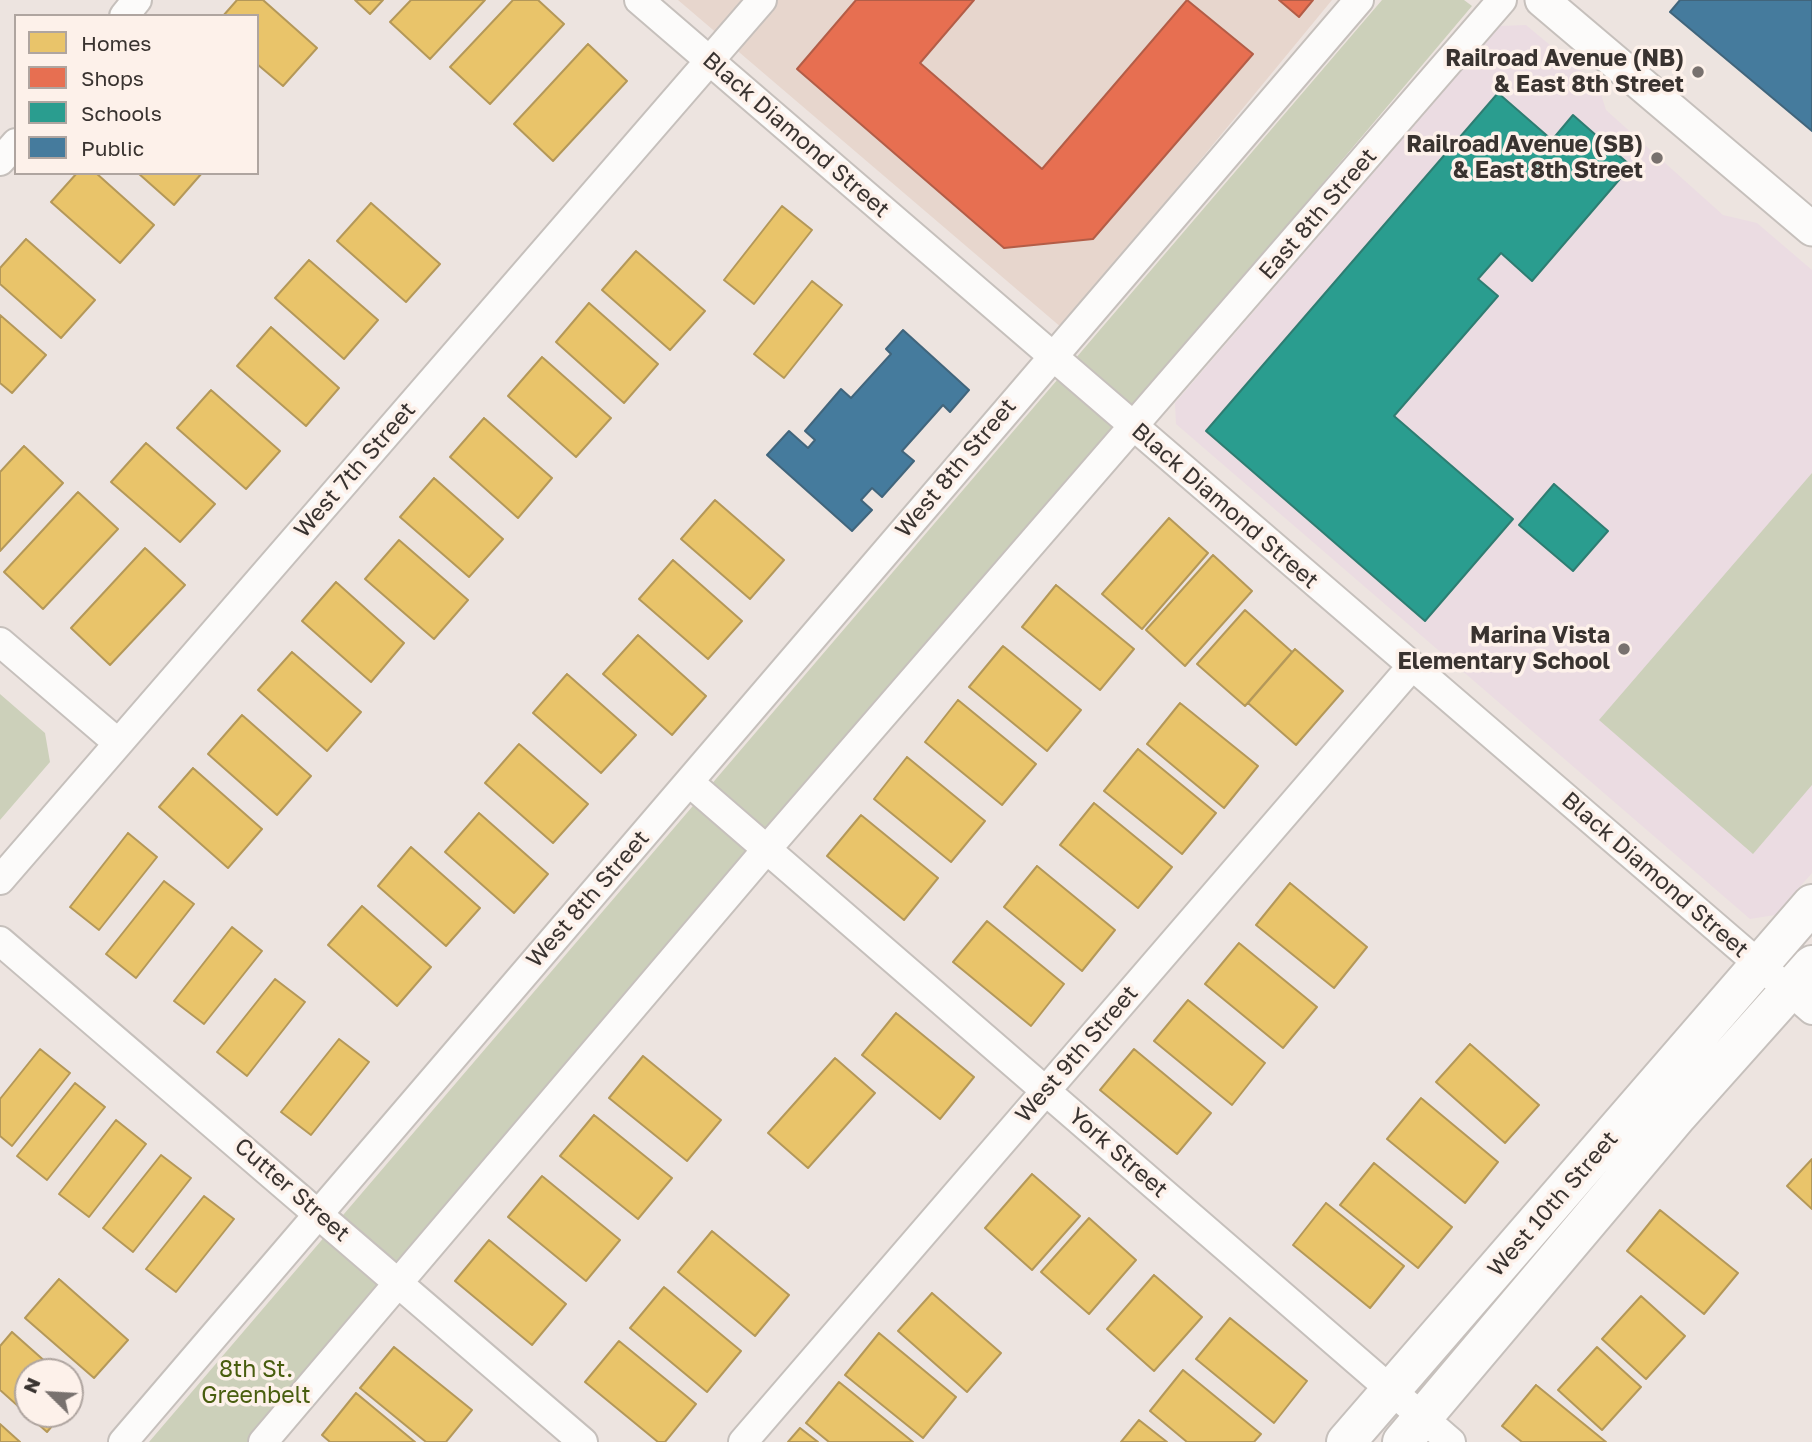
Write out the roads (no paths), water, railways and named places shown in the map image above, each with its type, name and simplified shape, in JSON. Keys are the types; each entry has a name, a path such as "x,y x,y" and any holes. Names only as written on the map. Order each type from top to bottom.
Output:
{"main road":[{"name":"West 10th Street","path":"1346,1442 1812,904"},
{"name":"West 10th Street","path":"1425,1434 1678,1115 1804,988"}],"street":[{"path":"126,14 138,0"},
{"name":"Black Diamond Street","path":"639,0 1758,964 1804,988"},
{"name":"West 7th Street","path":"0,880 761,0"},
{"path":"1052,356 1359,0"},
{"name":"East 8th Street","path":"1134,428 1502,0"},
{"path":"1542,0 1812,229"},
{"path":"0,161 14,144"},
{"name":"West 8th Street","path":"123,1442 1052,356"},
{"path":"263,1442 766,850 1134,428"},
{"path":"0,642 118,743"},
{"name":"West 9th Street","path":"743,1442 1412,666"},
{"name":"York Street","path":"689,782 1390,1391 1425,1434"},
{"name":"Cutter Street","path":"0,941 583,1442"}],"place":[{"name":"Railroad Avenue (NB) & East 8th Street","path":"1698,72"},
{"name":"Railroad Avenue (SB) & East 8th Street","path":"1657,158"},
{"name":"Marina Vista Elementary School","path":"1624,649"}],"park label":[{"name":"8th St. Greenbelt","path":"256,1383"}]}
